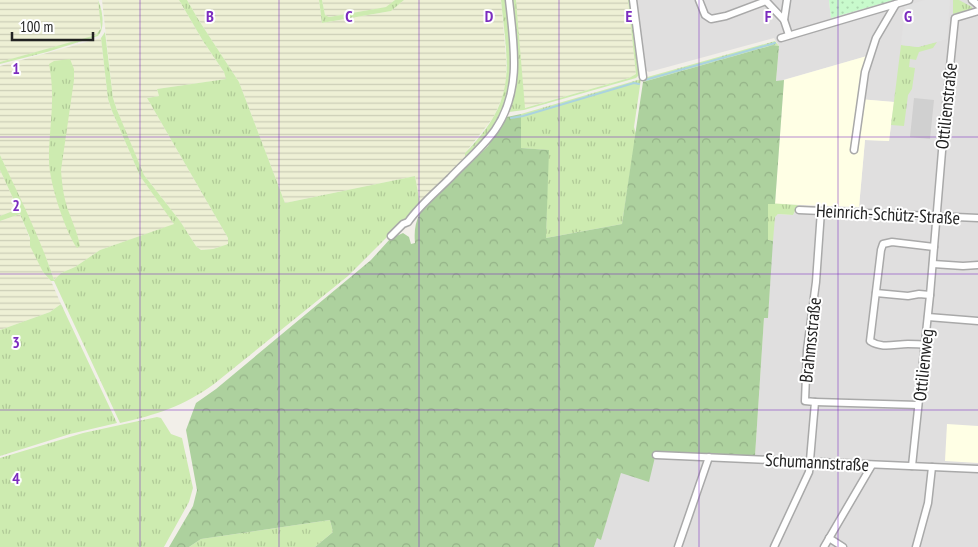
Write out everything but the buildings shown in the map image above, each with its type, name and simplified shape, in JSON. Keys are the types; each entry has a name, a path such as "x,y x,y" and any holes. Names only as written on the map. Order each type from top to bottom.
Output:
{"street":[{"path":"391,236 402,224 408,222 484,143 504,115 510,98 514,75 514,51 509,0"},
{"path":"633,0 643,77"},
{"path":"699,0 705,15 711,19 726,16 766,1 784,20 789,35"},
{"path":"784,20 787,0"},
{"path":"780,38 909,0"},
{"path":"972,0 978,4"},
{"path":"854,150 865,72 876,38 896,4"},
{"name":"Ottilienstraße","path":"936,217 955,18 978,11"},
{"name":"Heinrich-Schütz-Straße","path":"799,210 978,218"},
{"name":"Brahmsstraße","path":"774,547 809,472 811,461 815,402 805,401 807,350 816,282 821,211"},
{"name":"Ottilienweg","path":"912,466 928,317 936,217"},
{"path":"925,345 906,344 894,346 875,344 870,341 880,250 883,244 892,242 934,247"},
{"path":"933,264 978,265"},
{"path":"876,292 908,296 930,295"},
{"path":"928,317 978,321"},
{"path":"815,402 918,405"},
{"name":"Schumannstraße","path":"656,455 978,469"},
{"path":"678,547 683,528 709,458"},
{"path":"824,547 872,465"},
{"path":"916,547 928,503 932,467"},
{"path":"829,538 843,547"}],"shaded area":[{"path":"0,0 98,0 101,18 100,31 94,36 0,62"},
{"path":"102,0 179,0 224,72 227,79 157,89 159,96 147,98 228,238 228,244 213,249 201,250 196,246 180,221 144,175 113,98"},
{"path":"187,0 319,0 322,23 391,11 404,0 501,0 506,58 506,86 493,118 465,153 465,157 420,204 415,176 285,203 239,82"},
{"path":"322,0 395,0 387,7 329,17 325,15"},
{"path":"516,0 628,0 636,74 629,78 524,108"},
{"path":"636,0 829,0 831,18 894,0 974,0 978,4 978,547 594,547 597,538 601,539 621,473 655,456 755,456 764,318 768,318 774,217 778,214 793,215 798,205 859,207 865,140 889,141 894,102 858,99 867,56 776,82 779,46 774,38 649,72 645,70"},
{"path":"925,0 950,0 947,39 918,47 901,45 905,6"},
{"path":"101,38 108,99 112,111 140,176 175,224 100,250 75,267 61,273 54,280 0,155 0,66"},
{"path":"867,56 859,99 894,102 889,141 865,140 859,207 775,204 784,80"},
{"path":"914,98 934,100 930,139 910,137"},
{"path":"0,170 18,209 0,216"},
{"path":"20,214 43,272 51,281 61,304 50,312 0,330 0,221"},
{"path":"947,424 978,426 978,463 945,461"}],"green space":[{"path":"98,0 103,23 98,36 0,64 0,62 96,35 101,28"},
{"path":"179,0 187,0 239,82 285,203 415,176 420,204 348,276 214,384 203,392 169,409 120,423 54,281 51,281 43,272 30,246 30,238 20,214 0,221 0,216 18,209 0,170 0,155 36,232 54,280 61,273 75,267 100,250 174,224 140,176 112,111 108,99 101,38 105,32 113,98 144,175 180,221 196,246 201,250 213,249 228,244 228,238 147,98 159,96 157,89 226,79 224,72"},
{"path":"319,0 322,0 325,15 329,17 386,7 395,0 404,0 391,11 322,23"},
{"path":"501,0 505,0 511,56 510,85 507,99 502,112 494,124 465,157 465,153 482,134 494,116 502,99 506,82 506,45"},
{"path":"512,0 516,0 525,108 629,78 636,74 628,0 631,0 640,74 636,78 524,110 509,112 516,84 517,70"},
{"path":"829,0 894,0 831,18"},
{"path":"953,0 959,0 972,7 972,9 953,14"},
{"path":"775,41 779,46 773,45 643,82 644,78"},
{"path":"937,42 933,48 919,52 916,60 910,59 909,67 915,68 912,89 908,95 904,126 891,125 901,45 918,47"},
{"path":"773,45 779,46 776,81 784,80 775,204 768,204 768,240 773,241 768,318 764,318 755,456 655,457 649,482 621,473 601,540 597,538 594,547 315,547 333,532 330,520 201,539 189,547 169,547 193,506 197,490 186,430 196,403 216,389 371,260 390,239 403,233 409,237 411,244 415,243 415,228 420,213 488,146 507,117 521,114 521,148 549,150 546,238 622,224 643,82"},
{"path":"70,59 74,69 74,80 61,170 65,199 80,246 77,248 58,206 49,160 52,89 49,64 54,61"},
{"path":"641,79 634,127 636,134 622,224 546,238 548,150 520,148 521,114"},
{"path":"768,203 798,205 793,215 778,214 775,217 773,241 768,240"},
{"path":"61,304 117,423 70,434 0,456 0,330 50,312"},
{"path":"157,417 161,418 171,434 182,438 193,488 189,502 164,547 0,547 0,458 83,433"},
{"path":"330,520 333,532 315,547 189,547 201,539"}],"waterway":[{"path":"645,80 775,43"},
{"path":"511,118 634,83 639,84"}]}
